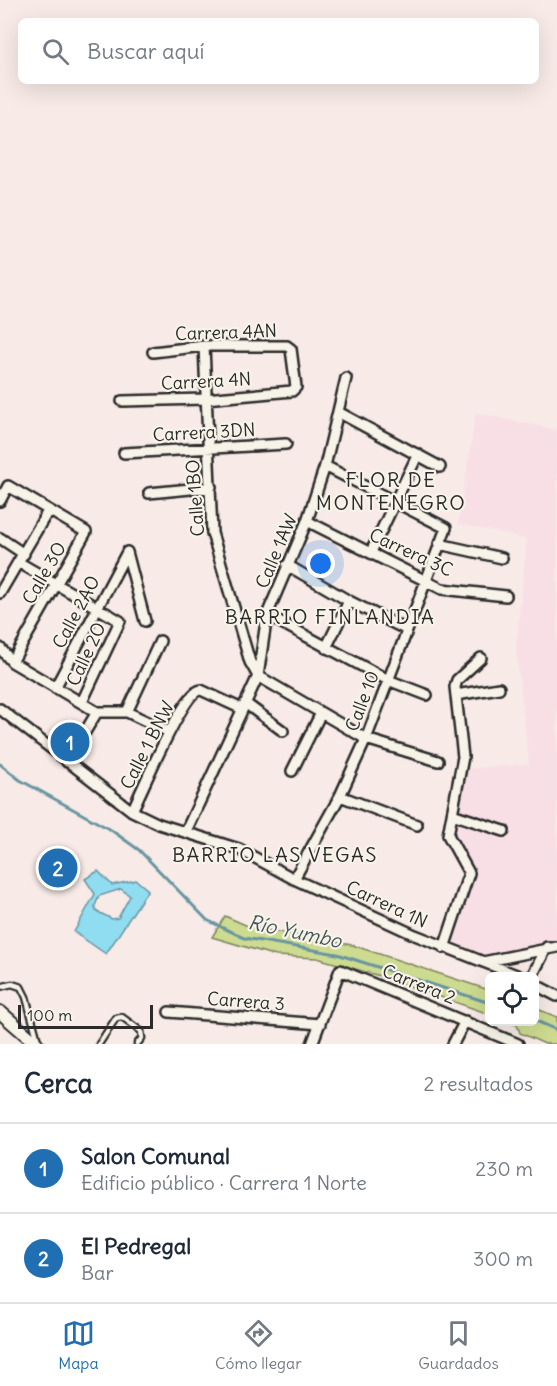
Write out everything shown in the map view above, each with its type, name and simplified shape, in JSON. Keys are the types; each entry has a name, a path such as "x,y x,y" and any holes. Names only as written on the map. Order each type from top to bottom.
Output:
{"main road":[{"path":"0,1011 38,1044"}],"street":[{"name":"Carrera 4AN","path":"153,352 204,346 287,346 291,349 297,381 292,391"},
{"name":"Calle 1BO","path":"204,346 212,533 249,662 258,676"},
{"name":"Calle 1AW","path":"186,831 258,676 267,615 307,521 325,466 346,378"},
{"name":"Carrera 4N","path":"122,401 205,399 292,391"},
{"path":"338,412 440,466"},
{"name":"Carrera 3DN","path":"124,453 286,444"},
{"path":"371,552 418,454"},
{"path":"325,466 396,500"},
{"path":"0,501 9,486 48,511 0,593"},
{"path":"149,493 211,487"},
{"name":"Calle 10","path":"294,879 340,796 366,739 405,629 446,528 396,500"},
{"name":"Calle 3O","path":"12,662 86,532 48,511"},
{"name":"Carrera 3C","path":"307,521 442,588 506,596"},
{"path":"0,538 21,558 56,584 96,607"},
{"path":"440,544 502,558"},
{"name":"Calle 2AO","path":"55,688 127,552 145,621"},
{"path":"287,565 405,629"},
{"path":"326,648 350,601"},
{"name":"Calle 2O","path":"82,702 120,621 96,607"},
{"path":"267,615 388,680 427,695"},
{"path":"127,712 160,641"},
{"path":"0,648 12,662 97,712 127,712 169,732"},
{"path":"444,948 469,873 448,835 463,757 456,695 457,680 482,658"},
{"path":"258,676 366,739 438,761"},
{"path":"456,695 499,688"},
{"name":"Calle 1 BNW","path":"132,811 169,732 192,694 201,690 243,706"},
{"path":"243,706 283,730"},
{"name":"Carrera 1N","path":"0,709 132,811 159,824 239,849 294,879 444,948 509,972"},
{"path":"67,762 97,712"},
{"path":"292,771 321,713"},
{"path":"340,796 417,825"},
{"path":"452,813 504,831"},
{"path":"483,962 552,947"},
{"path":"535,972 552,947"},
{"name":"Carrera 2","path":"320,1024 340,970 518,1044"},
{"path":"539,987 557,996"},
{"name":"Carrera 3","path":"169,1012 320,1024"},
{"path":"453,1044 465,1021"},
{"path":"312,1044 320,1024"}],"lane":[{"path":"0,979 1,986 12,984 21,987 26,997 38,1044"},
{"path":"99,1044 116,1018 122,1017 141,1031 142,1038 137,1044"}],"shaded area":[{"path":"476,413 557,430 557,942 484,957 449,945 472,874 452,835 465,769 529,764 516,648 527,539 458,524"}],"green space":[{"path":"225,916 250,927 352,945 485,989 485,1013 380,976 317,958 276,956 212,937"},
{"path":"539,1010 557,1017 557,1044 545,1044 520,1033 517,1026 539,1026"}],"water":[{"path":"98,871 112,885 136,880 148,890 106,954 74,932 95,894 85,879","holes":["121,889 130,896 118,918 112,919 96,911 95,906 99,896"]}],"waterway":[{"name":"Río Yumbo","path":"0,764 20,780 111,830 139,850 207,920 244,938 337,954 485,1001"},
{"name":"Río Yumbo","path":"539,1022 557,1030"}],"place":[{"name":"Salon Comunal","path":"70,742"},
{"name":"El Pedregal","path":"58,868"}],"district":[{"name":"FLOR DE MONTENEGRO","path":"391,490"},
{"name":"BARRIO FINLANDIA","path":"330,616"},
{"name":"BARRIO LAS VEGAS","path":"275,854"}]}
